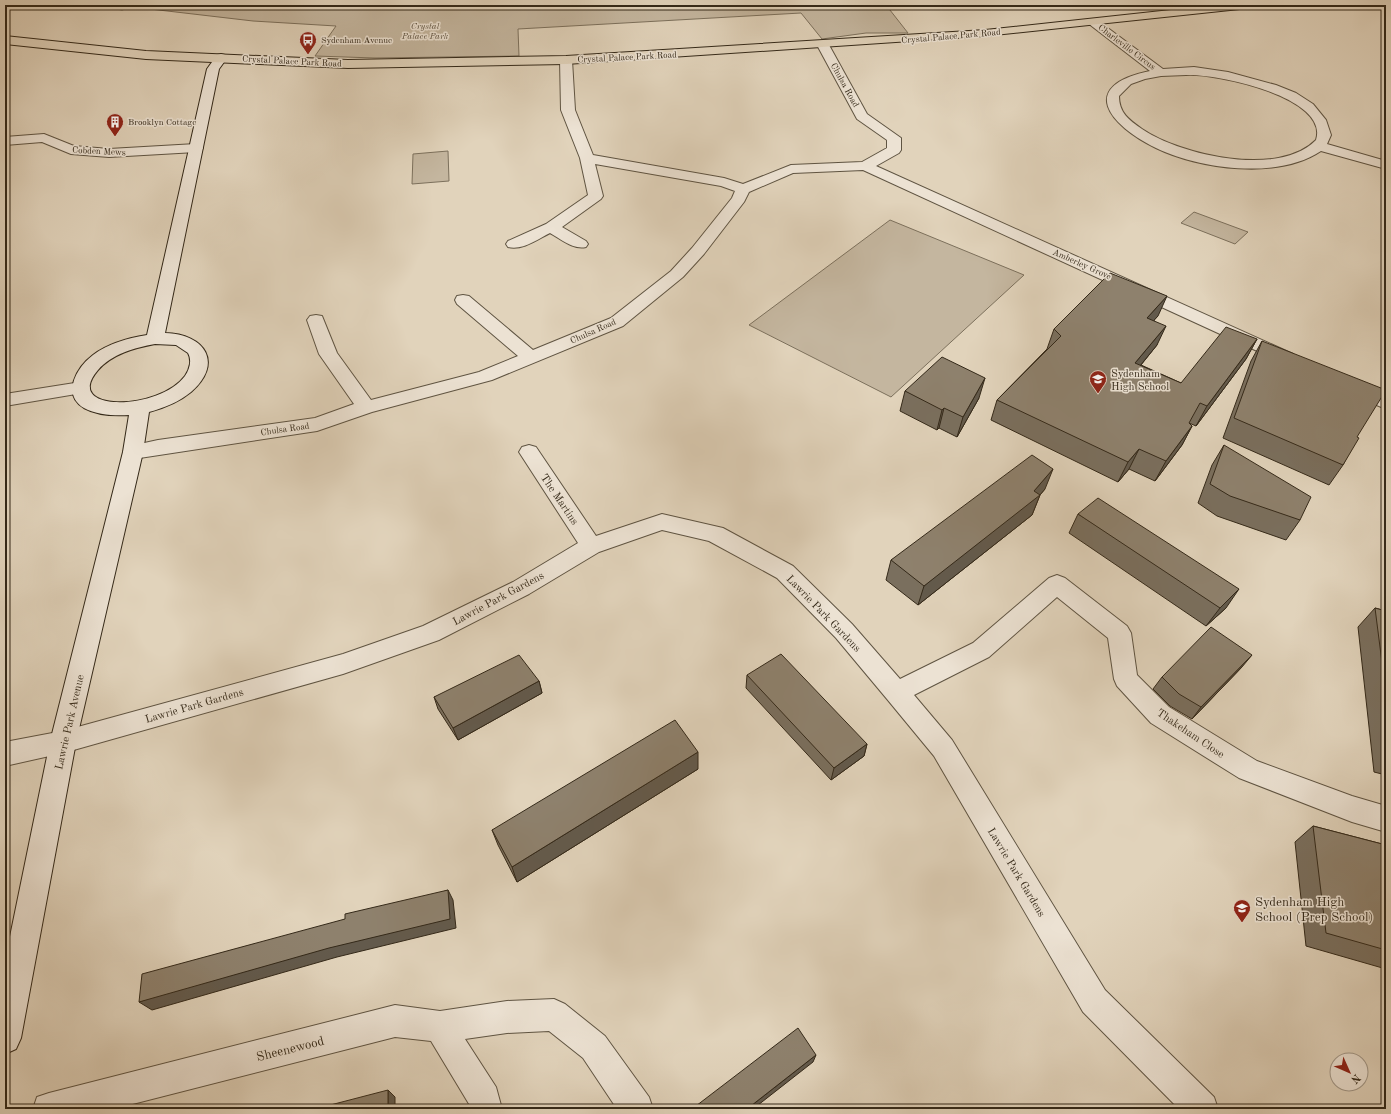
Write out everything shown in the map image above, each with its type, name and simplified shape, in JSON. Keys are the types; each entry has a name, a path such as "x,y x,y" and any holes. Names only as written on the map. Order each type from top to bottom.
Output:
{"main road":[{"name":"Crystal Palace Park Road","path":"5,40 28,44 146,55 348,64 566,60 823,45 985,33 1249,5"}],"street":[{"name":"Charleville Circus","path":"1093,22 1161,72"},
{"name":"Chulsa Road","path":"133,452 314,424 366,407 485,376 617,322 676,274 698,252 739,199 743,189 791,169 865,166 894,150 894,138 862,116 823,45"},
{"path":"155,339 213,69 221,58"},
{"path":"514,244 551,227 596,196 587,158 568,110 566,60"},
{"name":"Charleville Circus","path":"1192,71 1214,73 1248,80 1272,88 1291,96 1308,107 1320,120 1324,136 1319,146 1302,156 1272,162 1245,163 1215,160 1189,155 1154,142 1141,136 1118,117 1112,106 1113,95 1127,81 1161,72 1192,71"},
{"name":"Cobden Mews","path":"5,141 44,138 71,150 109,153 196,148"},
{"path":"1319,146 1386,165"},
{"path":"587,158 724,182 743,189"},
{"name":"Amberley Grove","path":"865,166 1302,365"},
{"path":"551,227 580,244"},
{"path":"463,300 532,358"},
{"path":"316,320 328,354 366,407"},
{"path":"169,338 182,341 192,346 198,352 200,360 199,369 184,388 171,396 140,407 123,410 108,409 95,405 86,399 81,388 83,378 88,369 98,360 124,345 169,338"},
{"path":"1337,381 1386,403"},
{"path":"5,400 81,388"},
{"name":"Lawrie Park Avenue","path":"5,1038 63,742 133,452 140,407"},
{"name":"The Martins","path":"529,452 590,546"},
{"name":"Lawrie Park Gardens","path":"5,754 63,742 343,664 431,633 522,588 590,546 662,522 715,534 784,572 844,631 896,692 943,748 1094,1001 1202,1109"},
{"name":"Thakeham Close","path":"896,692 981,650 1057,584 1119,633 1126,679 1160,715 1248,770 1352,809 1386,819"},
{"name":"Sheenewood","path":"49,1109 395,1021 440,1027 507,1017 554,1015 594,1047 637,1109"},
{"path":"440,1027 484,1098 486,1109"}],"green space":[{"name":"Crystal Palace Park","path":"94,5 886,5 908,33 866,33 822,39 801,13 518,29 519,56 375,58 315,56 336,26 253,21 133,7 122,10"},
{"path":"448,151 449,181 412,184 413,154"},
{"path":"1194,212 1248,232 1235,244 1181,223"},
{"path":"890,220 1024,275 891,397 749,325"}],"building":[{"path":"1110,273 1167,296 1147,318 1166,326 1135,363 1181,383 1226,327 1257,339 1207,406 1200,403 1189,423 1192,426 1166,461 1139,449 1128,462 997,400 1061,336 1054,329"},
{"path":"1262,341 1386,390 1357,437 1359,438 1343,465 1234,418"},
{"path":"942,357 985,378 963,417 944,408 942,410 905,391"},
{"path":"1224,445 1311,497 1300,520 1230,496 1210,484"},
{"path":"1032,455 1053,469 1034,491 1040,495 924,586 891,560"},
{"path":"1098,498 1239,589 1220,608 1078,514"},
{"path":"1375,608 1386,611 1386,694"},
{"path":"1211,627 1252,655 1201,707 1179,694 1162,677"},
{"path":"781,654 867,744 834,768 747,675"},
{"path":"519,655 539,681 453,728 434,697"},
{"path":"675,720 698,752 512,867 492,830"},
{"path":"1313,826 1386,845 1386,950 1326,933"},
{"path":"448,890 450,919 329,948 139,1002 142,974 345,919 345,914"},
{"path":"798,1028 816,1055 747,1109 692,1109"},
{"path":"388,1090 388,1109 315,1109"}],"place":[{"name":"Sydenham Avenue","path":"308,55"},
{"name":"Brooklyn Cottage","path":"115,137"},
{"name":"Sydenham High School","path":"1098,394"},
{"name":"Sydenham High School (Prep School)","path":"1242,923"}]}
